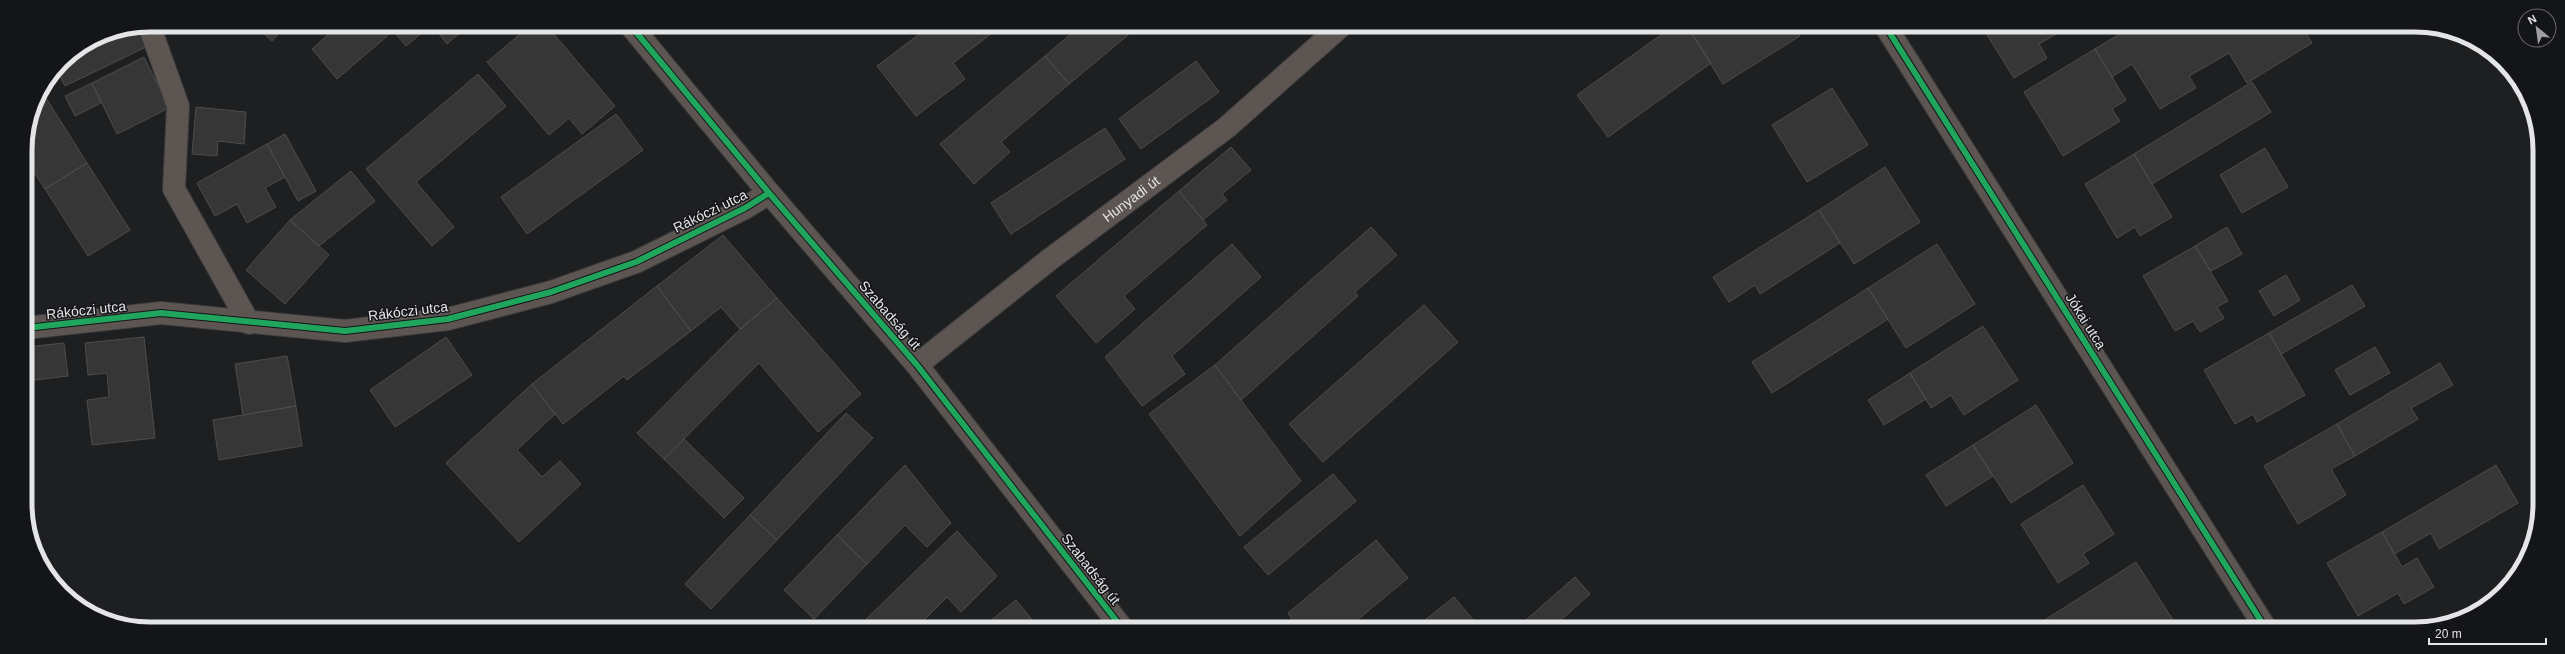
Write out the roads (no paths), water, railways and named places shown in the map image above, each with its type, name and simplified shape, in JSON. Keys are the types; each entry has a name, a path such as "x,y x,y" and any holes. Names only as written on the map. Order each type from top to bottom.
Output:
{"street":[{"path":"152,32 178,106 174,189 249,323"},
{"name":"Szabadság út","path":"635,32 769,193 917,365 1117,622"},
{"name":"Hunyadi út","path":"917,365 1049,260 1226,128 1334,32"},
{"name":"Jókai utca","path":"1889,32 2262,622"},
{"name":"Rákóczi utca","path":"32,327 161,313 249,323 345,331 448,319 551,292 636,262 745,208 769,193"}]}
